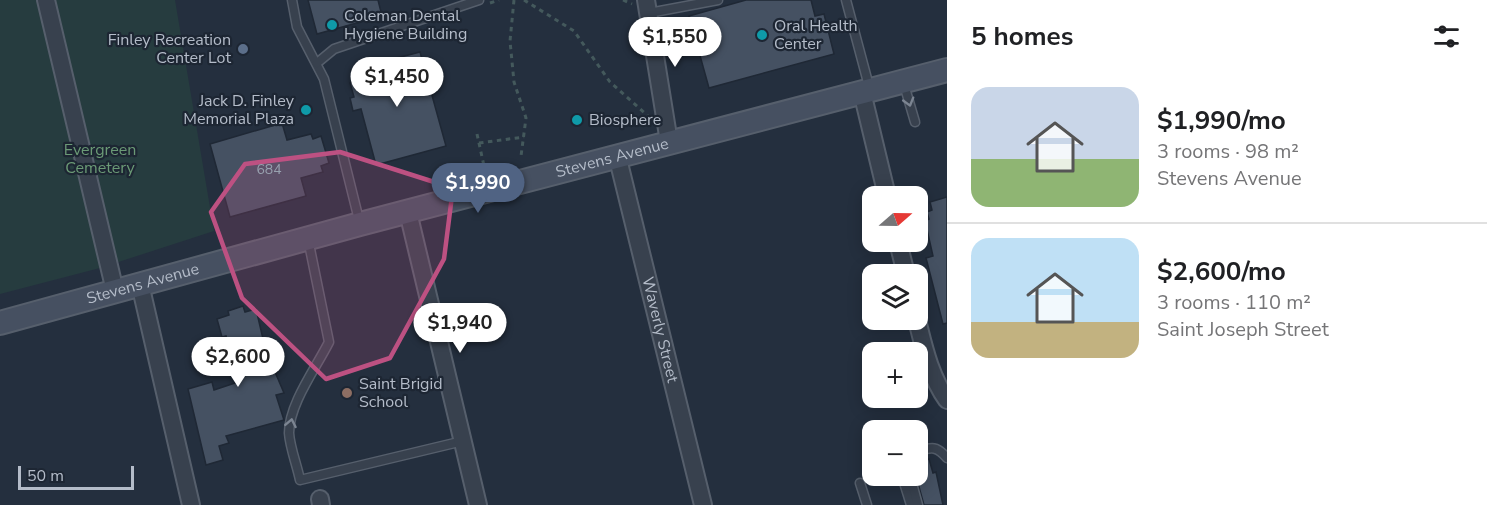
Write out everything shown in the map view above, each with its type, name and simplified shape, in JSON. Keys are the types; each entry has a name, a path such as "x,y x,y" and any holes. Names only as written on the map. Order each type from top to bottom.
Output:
{"main road":[{"name":"Stevens Avenue","path":"0,323 360,224 947,69"}],"street":[{"path":"46,0 116,291"},
{"path":"648,7 669,142"},
{"path":"866,91 885,186"},
{"name":"Waverly Street","path":"618,155 703,505"},
{"path":"408,212 478,505"},
{"path":"140,284 190,505"},
{"path":"919,330 926,357 938,387 947,400"}],"lane":[{"path":"292,0 297,27 324,79 360,224"},
{"path":"317,63 334,49 479,0"},
{"path":"648,7 718,0"},
{"path":"846,0 866,91"},
{"path":"903,81 915,122"},
{"path":"308,239 329,342 297,400 292,417 289,434 300,480 463,441"},
{"path":"928,448 940,449 947,458"},
{"path":"928,453 940,449"},
{"path":"860,483 867,505"},
{"path":"905,486 911,505"},
{"path":"913,486 918,505"}],"path":[{"path":"514,0 510,41 514,82 526,118 525,137 520,156"},
{"path":"524,0 551,14 574,31 610,82 655,121"},
{"path":"477,134 484,166"},
{"path":"479,143 525,137"}],"highlighted area":[{"path":"340,152 453,188 444,259 390,358 326,379 242,298 211,212 245,164"}],"green space":[{"name":"Evergreen Cemetery","path":"0,0 175,0 214,231 100,268 0,294"}],"building":[{"name":"Coleman Dental Hygiene Building","path":"308,0 378,0 382,16 317,34"},
{"name":"Oral Health Center","path":"746,0 811,0 815,16 824,14 834,54 709,88 689,16"},
{"path":"420,52 446,146 376,165 361,109 353,111 350,98 354,97 350,83 355,81 351,70"},
{"path":"282,123 287,140 311,134 313,139 321,136 329,163 321,166 323,172 301,178 306,196 230,217 210,144"},
{"path":"947,197 947,323 943,324 926,258 933,256 928,234 928,212 932,210 930,202"},
{"path":"243,306 245,312 256,309 271,373 275,372 284,393 276,395 284,420 226,436 229,443 219,446 223,460 206,465 188,389 212,382 214,390 238,382 226,336 222,337 217,319 229,315 228,311"},
{"path":"928,459 933,473 936,472 943,505 924,505 919,486 928,486"}],"place":[{"name":"Coleman Dental Hygiene Building","path":"332,25"},
{"name":"Oral Health Center","path":"762,35"},
{"name":"Finley Recreation Center Lot","path":"243,49"},
{"name":"Jack D. Finley Memorial Plaza","path":"306,110"},
{"name":"Biosphere","path":"577,120"},
{"name":"Saint Brigid School","path":"347,393"}]}
